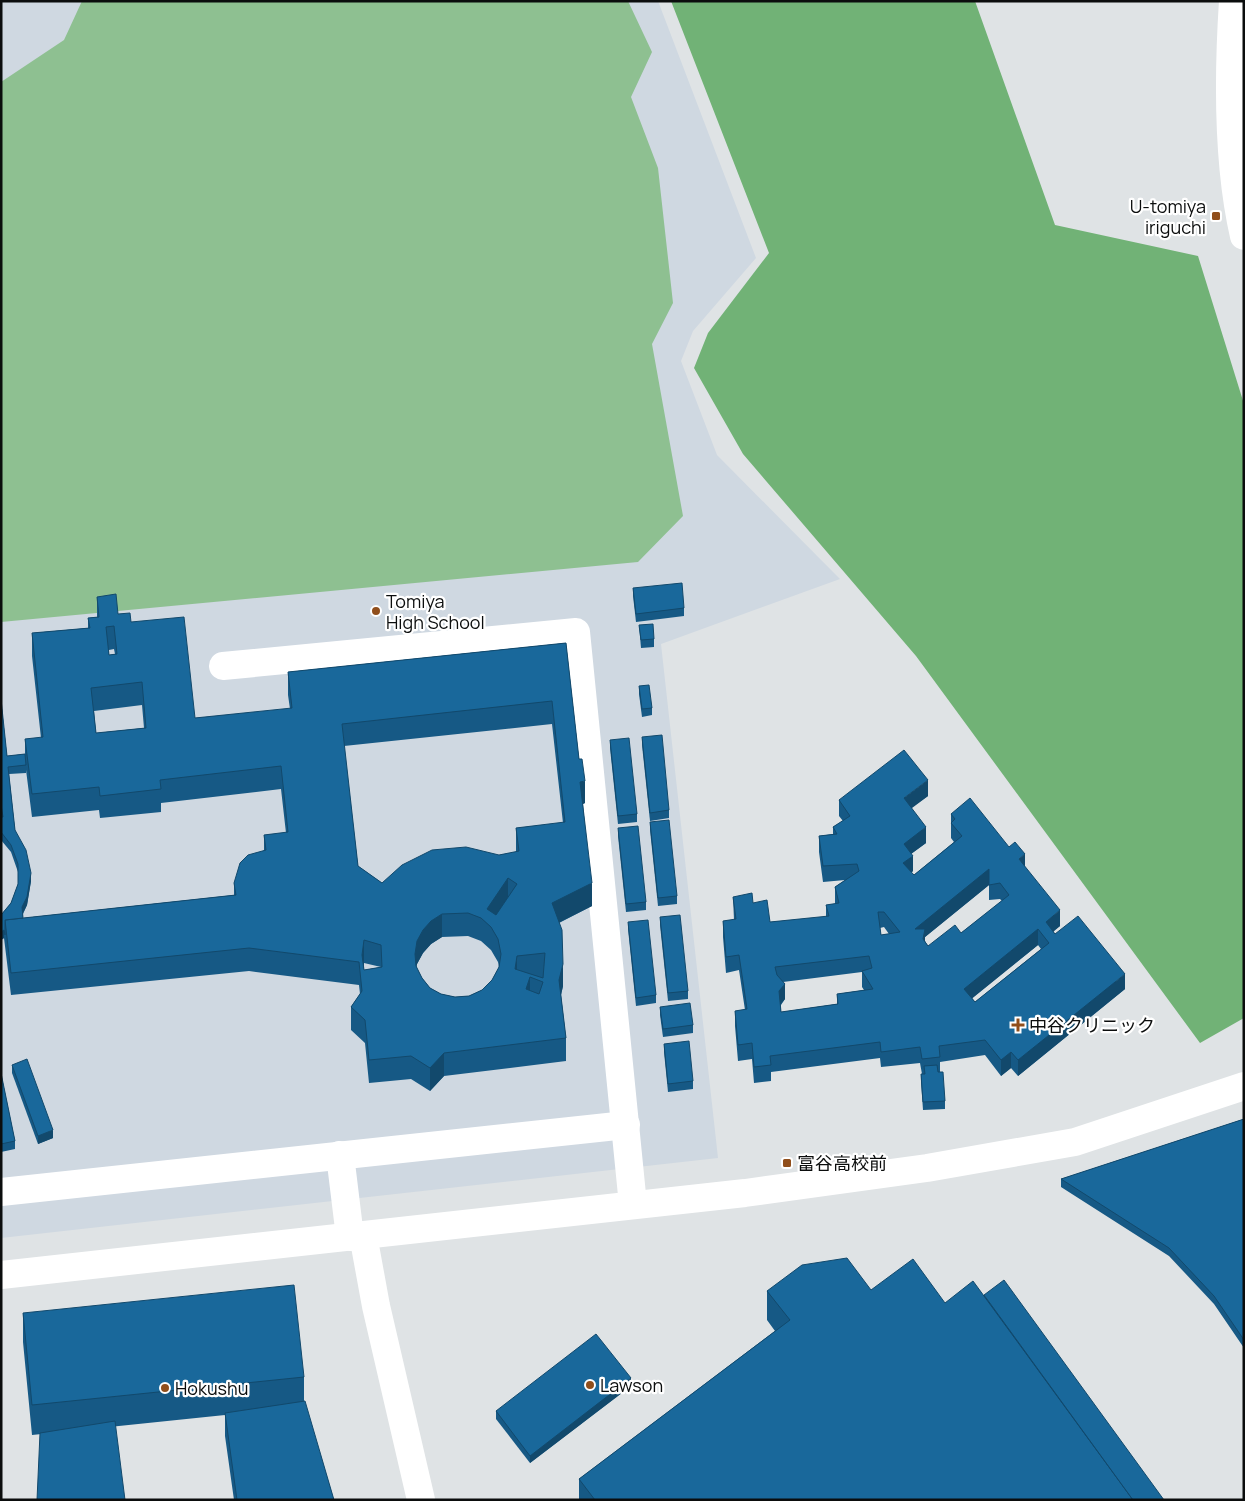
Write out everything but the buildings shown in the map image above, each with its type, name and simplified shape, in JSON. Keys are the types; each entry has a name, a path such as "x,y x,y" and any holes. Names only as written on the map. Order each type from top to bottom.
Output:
{"street":[{"path":"1233,1 1237,33 1232,135 1244,236"},
{"path":"222,666 576,632 634,1206"},
{"path":"1,1275 744,1194 927,1168 1075,1142 1244,1086"},
{"path":"1,1192 626,1125"},
{"path":"340,1155 357,1236 376,1306 421,1500"}],"shaded area":[{"name":"Tomiya High School","path":"1,1 658,1 756,258 693,331 681,361 717,455 840,579 661,644 718,1158 1,1238"}],"green space":[{"path":"82,1 628,1 652,52 631,97 658,168 673,303 652,344 683,516 638,562 1,622 1,82 64,40"},
{"path":"671,1 975,1 1055,225 1198,256 1244,404 1244,1018 1200,1043 916,656 743,454 694,368 708,333 769,253"}],"place":[{"name":"U-tomiya iriguchi","path":"1216,216"},
{"name":"Tomiya High School","path":"376,611"},
{"name":"中谷クリニック","path":"1018,1025"},
{"name":"富谷高校前","path":"787,1163"},
{"name":"Lawson","path":"590,1385"},
{"name":"Hokushu","path":"165,1388"}]}
